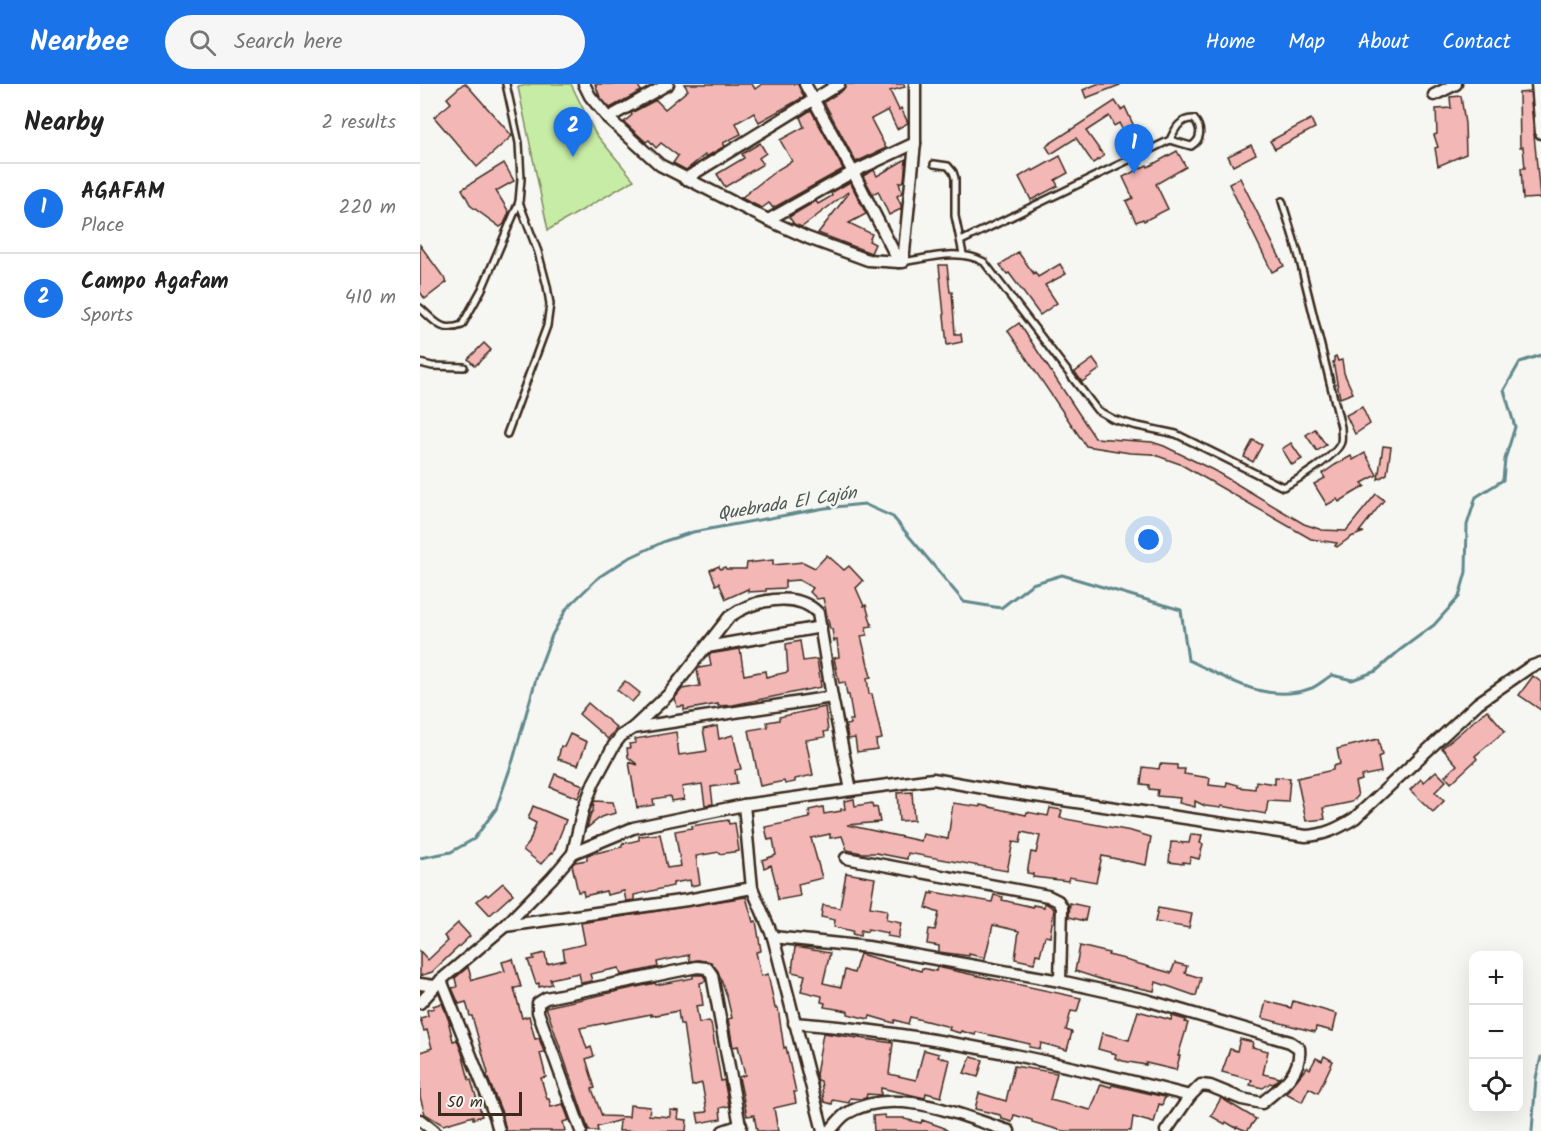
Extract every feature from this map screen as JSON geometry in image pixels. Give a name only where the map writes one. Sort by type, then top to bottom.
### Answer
[{"type":"street","points":[[584,84],[590,96],[608,118],[660,165],[808,238],[868,260],[901,262]]},
{"type":"street","points":[[608,118],[668,84]]},
{"type":"street","points":[[805,84],[901,262]]},
{"type":"street","points":[[685,178],[839,84]]},
{"type":"street","points":[[901,262],[915,143],[915,84]]},
{"type":"street","points":[[1434,95],[1456,84]]},
{"type":"street","points":[[1537,84],[1541,133]]},
{"type":"street","points":[[768,220],[853,172],[915,143]]},
{"type":"street","points":[[420,1003],[437,983],[505,927],[573,853],[583,810],[594,782],[614,745],[621,736],[633,728],[668,695],[729,617],[739,609],[762,602],[787,600],[810,604],[818,613],[851,790]]},
{"type":"street","points":[[707,647],[821,627]]},
{"type":"street","points":[[573,853],[633,828],[744,805],[933,779],[1294,834],[1322,835],[1355,818],[1478,703],[1536,665],[1541,673]]},
{"type":"street","points":[[633,728],[832,697]]},
{"type":"street","points":[[744,805],[752,888],[773,937],[823,1131]]},
{"type":"street","points":[[846,858],[1048,896],[1058,901],[1062,907],[1060,981]]},
{"type":"street","points":[[505,927],[752,888]]},
{"type":"street","points":[[773,937],[868,946],[1060,981],[1146,1000],[1290,1042],[1299,1048],[1297,1065],[1289,1081],[1262,1103],[1242,1099],[1210,1086],[1201,1085],[1190,1096],[1166,1131]]},
{"type":"street","points":[[581,1131],[538,1012],[538,1003],[546,998],[697,967],[707,968],[712,975],[741,1128],[723,1131]]},
{"type":"street","points":[[420,984],[437,983]]},
{"type":"street","points":[[437,983],[496,1130]]},
{"type":"street","points":[[794,1023],[839,1027],[966,1046],[1070,1066],[1190,1096]]},
{"type":"street","points":[[830,1131],[844,1115],[864,1105],[909,1101],[1009,1131]]},
{"type":"street","points":[[420,1120],[434,1131]]},
{"type":"lane","points":[[420,308],[443,328],[452,329],[462,325],[482,289],[519,202],[521,179],[519,143],[506,84]]},
{"type":"lane","points":[[961,241],[1170,140],[1180,123],[1186,118],[1194,119],[1198,123],[1200,130],[1196,143],[1191,146],[1170,140]]},
{"type":"lane","points":[[934,164],[948,166],[955,178],[955,216],[963,254]]},
{"type":"lane","points":[[901,262],[963,254],[984,262],[1097,410],[1113,419],[1176,434],[1283,487],[1311,471],[1337,448],[1341,441],[1341,427],[1304,275],[1282,201]]},
{"type":"lane","points":[[507,434],[547,326],[550,304],[538,252],[519,202]]},
{"type":"lane","points":[[420,363],[432,366],[464,367]]},
{"type":"green space","points":[[532,84],[571,84],[595,133],[634,180],[548,230],[518,87]]},
{"type":"building","points":[[466,84],[512,136],[477,167],[434,117],[451,103],[447,98]]},
{"type":"building","points":[[595,84],[637,84],[641,91],[610,108],[600,97]]},
{"type":"building","points":[[684,84],[752,84],[755,89],[762,84],[798,84],[804,97],[759,122],[754,113],[736,123],[741,134],[723,143],[725,146],[706,157],[705,155],[686,170],[673,163],[678,156],[661,143],[656,148],[649,140],[646,142],[624,122],[632,115],[631,113],[656,100],[665,109],[688,90]]},
{"type":"building","points":[[846,84],[904,84],[905,87],[890,91],[908,123],[897,129],[888,110],[871,119],[886,148],[856,162],[824,102],[843,90]]},
{"type":"building","points":[[1097,84],[1120,85],[1086,98],[1083,90]]},
{"type":"building","points":[[1530,92],[1540,198],[1523,199],[1521,168],[1525,168],[1523,147],[1520,147],[1519,93]]},
{"type":"building","points":[[1461,96],[1466,154],[1438,166],[1435,148],[1438,147],[1434,135],[1437,134],[1436,109],[1451,108],[1450,97]]},
{"type":"building","points":[[1115,101],[1121,110],[1125,107],[1137,133],[1127,138],[1119,123],[1114,126],[1109,116],[1086,131],[1104,156],[1093,163],[1076,138],[1051,154],[1046,146]]},
{"type":"building","points":[[811,110],[843,169],[773,208],[769,203],[762,208],[741,198],[792,161],[780,140],[804,127],[800,117]]},
{"type":"building","points":[[1311,119],[1315,128],[1275,149],[1270,141]]},
{"type":"building","points":[[760,143],[766,153],[759,158],[763,164],[725,187],[717,174],[744,158],[742,154]]},
{"type":"building","points":[[1251,145],[1256,154],[1233,166],[1228,156]]},
{"type":"building","points":[[1177,151],[1186,167],[1156,184],[1168,209],[1144,221],[1143,219],[1136,222],[1126,201],[1133,198],[1123,177],[1147,165],[1148,167]]},
{"type":"building","points":[[1060,156],[1068,173],[1055,180],[1058,186],[1031,200],[1019,177]]},
{"type":"building","points":[[906,159],[904,181],[899,183],[902,193],[897,196],[901,209],[889,215],[878,191],[873,194],[863,176],[874,170],[877,176]]},
{"type":"building","points":[[504,163],[514,181],[496,191],[509,212],[504,224],[500,227],[471,206],[462,189]]},
{"type":"building","points":[[1240,178],[1284,266],[1272,272],[1229,184]]},
{"type":"building","points":[[850,182],[866,214],[849,223],[872,234],[869,241],[875,244],[871,253],[818,233],[848,192],[802,227],[794,224],[789,217],[816,201],[818,204],[832,196],[831,193]]},
{"type":"building","points":[[420,245],[447,282],[425,299],[420,292]]},
{"type":"building","points":[[1018,252],[1038,277],[1060,264],[1066,274],[1045,285],[1057,303],[1040,315],[1009,273],[1007,274],[1000,265]]},
{"type":"building","points":[[939,265],[947,265],[950,292],[952,292],[955,334],[961,334],[962,342],[947,345]]},
{"type":"building","points":[[1019,323],[1095,438],[1152,442],[1164,446],[1215,471],[1304,524],[1322,530],[1346,531],[1376,494],[1384,500],[1359,532],[1364,532],[1351,537],[1337,547],[1335,546],[1337,543],[1311,539],[1180,464],[1152,454],[1086,446],[1008,331]]},
{"type":"building","points":[[484,343],[491,350],[475,366],[468,359]]},
{"type":"building","points":[[1336,356],[1338,361],[1342,360],[1344,373],[1353,393],[1340,398],[1333,362]]},
{"type":"building","points":[[1093,359],[1100,369],[1082,382],[1075,372]]},
{"type":"building","points":[[1362,407],[1370,424],[1355,434],[1346,415]]},
{"type":"building","points":[[1315,429],[1326,445],[1317,451],[1306,435]]},
{"type":"building","points":[[1253,440],[1262,445],[1253,462],[1244,457]]},
{"type":"building","points":[[1291,443],[1302,459],[1292,465],[1282,449]]},
{"type":"building","points":[[1383,446],[1391,447],[1387,474],[1378,479]]},
{"type":"building","points":[[1365,453],[1377,475],[1362,483],[1365,486],[1339,502],[1337,499],[1327,505],[1314,484],[1325,478],[1322,474],[1335,465],[1351,456],[1353,460]]},
{"type":"building","points":[[827,555],[844,570],[849,566],[863,581],[856,588],[864,606],[866,605],[872,626],[866,627],[867,635],[861,636],[871,677],[867,678],[869,694],[872,694],[882,739],[876,740],[877,749],[857,752],[855,738],[848,739],[846,725],[851,724],[850,720],[853,720],[849,695],[847,695],[845,682],[839,683],[834,658],[839,657],[837,640],[834,641],[823,598],[817,599],[810,592],[813,588],[799,580],[785,581],[785,588],[748,592],[748,589],[726,599],[719,583],[716,585],[710,570],[719,566],[720,569],[725,567],[726,569],[746,569],[747,563],[773,560],[773,565],[803,562],[815,568]]},
{"type":"building","points":[[800,641],[803,661],[817,659],[821,687],[733,705],[718,706],[718,704],[684,710],[684,706],[677,707],[675,698],[682,689],[700,686],[697,670],[711,666],[709,654],[740,649],[744,675],[765,671],[766,677],[788,672],[786,644]]},
{"type":"building","points":[[1533,676],[1541,682],[1541,710],[1519,695]]},
{"type":"building","points":[[625,681],[640,693],[632,702],[617,690]]},
{"type":"building","points":[[588,703],[617,728],[608,739],[579,714]]},
{"type":"building","points":[[825,707],[828,731],[824,732],[825,737],[806,740],[813,775],[795,779],[795,782],[785,784],[784,781],[760,786],[749,730],[768,727],[767,722],[779,720],[779,717]]},
{"type":"building","points":[[1487,710],[1505,731],[1475,756],[1477,759],[1451,783],[1445,776],[1457,765],[1442,748]]},
{"type":"building","points":[[717,726],[719,739],[733,735],[741,769],[735,770],[737,783],[711,787],[713,804],[705,805],[702,784],[682,787],[684,799],[671,801],[670,796],[653,799],[654,805],[637,808],[629,762],[638,765],[628,757],[629,744],[636,743],[635,739],[676,732],[679,755],[707,751],[703,729]]},
{"type":"building","points":[[570,734],[587,742],[578,765],[558,759],[561,746],[564,747]]},
{"type":"building","points":[[1378,739],[1382,755],[1378,757],[1381,772],[1361,776],[1362,780],[1355,782],[1358,796],[1352,802],[1323,808],[1325,819],[1306,821],[1297,778],[1333,770],[1333,766],[1340,764],[1337,749]]},
{"type":"building","points":[[1160,764],[1177,765],[1177,769],[1185,769],[1184,774],[1210,778],[1209,785],[1226,787],[1227,782],[1238,785],[1238,787],[1255,789],[1256,781],[1275,784],[1275,777],[1290,778],[1288,802],[1268,801],[1266,814],[1221,806],[1221,808],[1205,806],[1195,801],[1195,807],[1179,803],[1180,798],[1157,796],[1158,790],[1149,789],[1149,785],[1141,784],[1143,767],[1159,769]]},
{"type":"building","points":[[1436,771],[1446,781],[1435,792],[1444,801],[1433,812],[1410,790],[1421,779],[1424,782]]},
{"type":"building","points":[[555,774],[583,785],[578,798],[550,787]]},
{"type":"building","points":[[912,792],[914,820],[899,821],[897,793]]},
{"type":"building","points":[[854,799],[855,806],[872,803],[873,808],[877,807],[880,822],[847,825],[921,841],[923,834],[948,839],[953,803],[980,807],[980,805],[1026,815],[1027,812],[1048,816],[1050,808],[1062,810],[1060,818],[1151,837],[1146,865],[1102,856],[1096,882],[1069,877],[1068,881],[1033,877],[1033,874],[1027,873],[1031,852],[1036,853],[1040,836],[1022,832],[1020,843],[1013,842],[1007,871],[908,853],[907,859],[847,850],[842,836],[830,838],[830,834],[811,838],[822,878],[798,884],[800,896],[778,900],[771,865],[764,868],[762,860],[776,855],[773,839],[768,840],[765,827],[810,818],[809,810],[823,807],[824,814],[841,811],[845,809],[844,801]]},
{"type":"building","points":[[594,801],[613,802],[616,813],[601,817],[587,828],[593,811]]},
{"type":"building","points":[[533,806],[566,820],[553,853],[541,864],[523,850],[529,843],[536,823],[528,819]]},
{"type":"building","points":[[728,820],[729,824],[735,823],[739,851],[696,856],[700,884],[691,886],[690,880],[673,883],[673,886],[634,895],[634,900],[626,901],[624,891],[607,895],[606,891],[584,896],[583,891],[578,892],[572,865],[575,862],[587,860],[587,855],[622,847],[622,844],[639,840],[639,836],[660,834],[667,868],[681,866],[675,831]]},
{"type":"building","points":[[1191,834],[1202,835],[1200,843],[1203,844],[1199,859],[1191,857],[1189,863],[1183,862],[1183,864],[1169,862],[1171,842],[1189,843]]},
{"type":"building","points":[[846,873],[875,878],[870,907],[887,910],[886,920],[901,923],[898,938],[887,936],[888,933],[868,929],[867,932],[861,930],[860,936],[852,934],[853,931],[834,927],[835,920],[821,917],[823,905],[840,908]]},
{"type":"building","points":[[503,883],[513,894],[490,915],[477,901],[486,894],[488,896]]},
{"type":"building","points":[[933,892],[992,902],[994,895],[1003,897],[1002,900],[1033,907],[1033,905],[1044,907],[1044,903],[1047,904],[1054,909],[1050,937],[1045,936],[1040,955],[1036,954],[1034,963],[1015,959],[1019,931],[993,925],[985,958],[969,954],[969,956],[939,952],[939,946],[927,944],[929,929],[935,930],[939,913],[926,908],[930,893],[933,894]]},
{"type":"building","points":[[746,897],[753,922],[756,921],[761,951],[756,952],[761,976],[768,974],[775,1008],[778,1008],[784,1048],[786,1047],[796,1092],[794,1092],[796,1103],[774,1108],[778,1131],[757,1131],[754,1115],[747,1116],[739,1077],[745,1075],[738,1046],[733,1047],[728,1019],[732,1018],[718,971],[711,962],[690,961],[689,955],[657,962],[658,967],[621,975],[619,968],[590,974],[592,981],[581,983],[579,973],[568,975],[550,979],[552,984],[539,987],[528,960],[545,953],[547,964],[565,960],[563,949],[585,944],[581,923]]},
{"type":"building","points":[[1070,903],[1088,907],[1085,921],[1069,917]]},
{"type":"building","points":[[1158,908],[1192,914],[1189,928],[1155,922]]},
{"type":"building","points":[[458,923],[470,936],[432,972],[420,976],[420,951],[428,960],[448,941],[444,936]]},
{"type":"building","points":[[1080,946],[1171,973],[1175,963],[1187,966],[1185,973],[1201,978],[1196,996],[1156,982],[1154,991],[1103,980],[1075,971]]},
{"type":"building","points":[[795,947],[830,953],[823,983],[841,987],[845,970],[854,973],[860,954],[921,971],[922,968],[936,971],[937,967],[1081,998],[1077,1012],[1071,1011],[1066,1030],[1072,1032],[1067,1050],[1041,1043],[1040,1049],[1029,1047],[1030,1044],[976,1032],[975,1035],[961,1031],[960,1033],[949,1030],[950,1027],[910,1017],[908,1024],[895,1020],[894,1023],[824,1007],[825,1003],[821,1002],[822,996],[801,991],[805,975],[792,972]]},
{"type":"building","points":[[513,959],[521,987],[514,988],[522,1018],[529,1016],[535,1039],[539,1038],[544,1052],[540,1053],[546,1077],[541,1078],[551,1107],[563,1104],[569,1120],[563,1122],[565,1131],[506,1131],[502,1113],[487,1076],[472,1016],[470,1016],[466,1002],[459,1004],[452,988],[457,987],[455,978],[468,967],[472,980],[505,971],[502,962]]},
{"type":"building","points":[[693,975],[703,975],[706,981],[700,983],[703,1005],[696,1006],[699,1023],[709,1021],[711,1023],[721,1081],[724,1080],[729,1106],[720,1108],[721,1119],[699,1123],[697,1113],[707,1112],[702,1083],[692,1086],[683,1024],[680,1024],[678,1011],[580,1028],[587,1049],[591,1047],[594,1056],[586,1059],[595,1088],[592,1089],[602,1116],[629,1117],[630,1105],[650,1107],[649,1115],[670,1117],[670,1110],[679,1111],[678,1119],[687,1120],[686,1131],[619,1131],[620,1120],[597,1127],[598,1131],[589,1131],[546,1007],[655,983],[656,985],[693,978]]},
{"type":"building","points":[[1266,1001],[1291,1008],[1293,1001],[1337,1014],[1333,1031],[1316,1027],[1315,1032],[1262,1018]]},
{"type":"building","points":[[442,1003],[450,1024],[453,1041],[457,1040],[482,1116],[473,1119],[473,1116],[443,1125],[425,1114],[420,1097],[420,1052],[432,1048],[427,1030],[424,1031],[420,1018],[428,1016],[427,1010]]},
{"type":"building","points":[[1138,1011],[1171,1020],[1172,1016],[1186,1020],[1185,1022],[1188,1023],[1176,1070],[1146,1063],[1146,1065],[1123,1061],[1115,1058],[1116,1054],[1098,1049],[1102,1033],[1129,1040]]},
{"type":"building","points":[[823,1033],[893,1043],[889,1074],[916,1080],[924,1050],[939,1054],[938,1057],[950,1060],[941,1097],[926,1093],[925,1098],[881,1088],[881,1095],[867,1094],[866,1098],[850,1098],[849,1103],[833,1100],[832,1104],[824,1102],[821,1081],[816,1075]]},
{"type":"building","points":[[1240,1039],[1253,1042],[1252,1047],[1268,1051],[1263,1074],[1280,1078],[1263,1088],[1250,1085],[1252,1080],[1222,1072],[1230,1049],[1237,1051]]},
{"type":"building","points":[[1324,1056],[1333,1061],[1318,1093],[1309,1088],[1302,1102],[1286,1093],[1307,1067],[1310,1069],[1316,1058],[1322,1061]]},
{"type":"building","points":[[971,1057],[983,1060],[978,1077],[964,1073]]},
{"type":"building","points":[[1014,1066],[1057,1073],[1050,1100],[1091,1110],[1101,1084],[1165,1097],[1162,1105],[1159,1104],[1154,1123],[1133,1117],[1131,1131],[1063,1131],[1014,1115],[1012,1122],[1002,1119],[1000,1115],[975,1109],[979,1093],[1006,1101]]},
{"type":"building","points":[[1221,1098],[1256,1119],[1247,1131],[1226,1122],[1225,1124],[1211,1116]]},
{"type":"building","points":[[885,1115],[885,1118],[904,1118],[921,1123],[922,1120],[948,1131],[874,1131],[873,1116]]},
{"type":"waterway","name":"Quebrada El Cajón","points":[[420,858],[451,852],[474,839],[496,809],[513,760],[538,672],[552,635],[567,608],[599,577],[627,559],[665,541],[693,532],[825,508],[864,504],[893,517],[964,602],[1001,608],[1032,584],[1062,575],[1181,610],[1188,660],[1248,687],[1279,693],[1295,692],[1312,688],[1332,675],[1352,680],[1376,671],[1434,625],[1459,597],[1466,572],[1467,525],[1476,497],[1503,480],[1505,459],[1515,427],[1504,390],[1520,362],[1541,355]]},
{"type":"waterway","points":[[1532,1131],[1536,1078],[1541,1057]]},
{"type":"place","name":"Campo Agafam","points":[[573,157]]},
{"type":"place","name":"AGAFAM","points":[[1134,174]]}]
